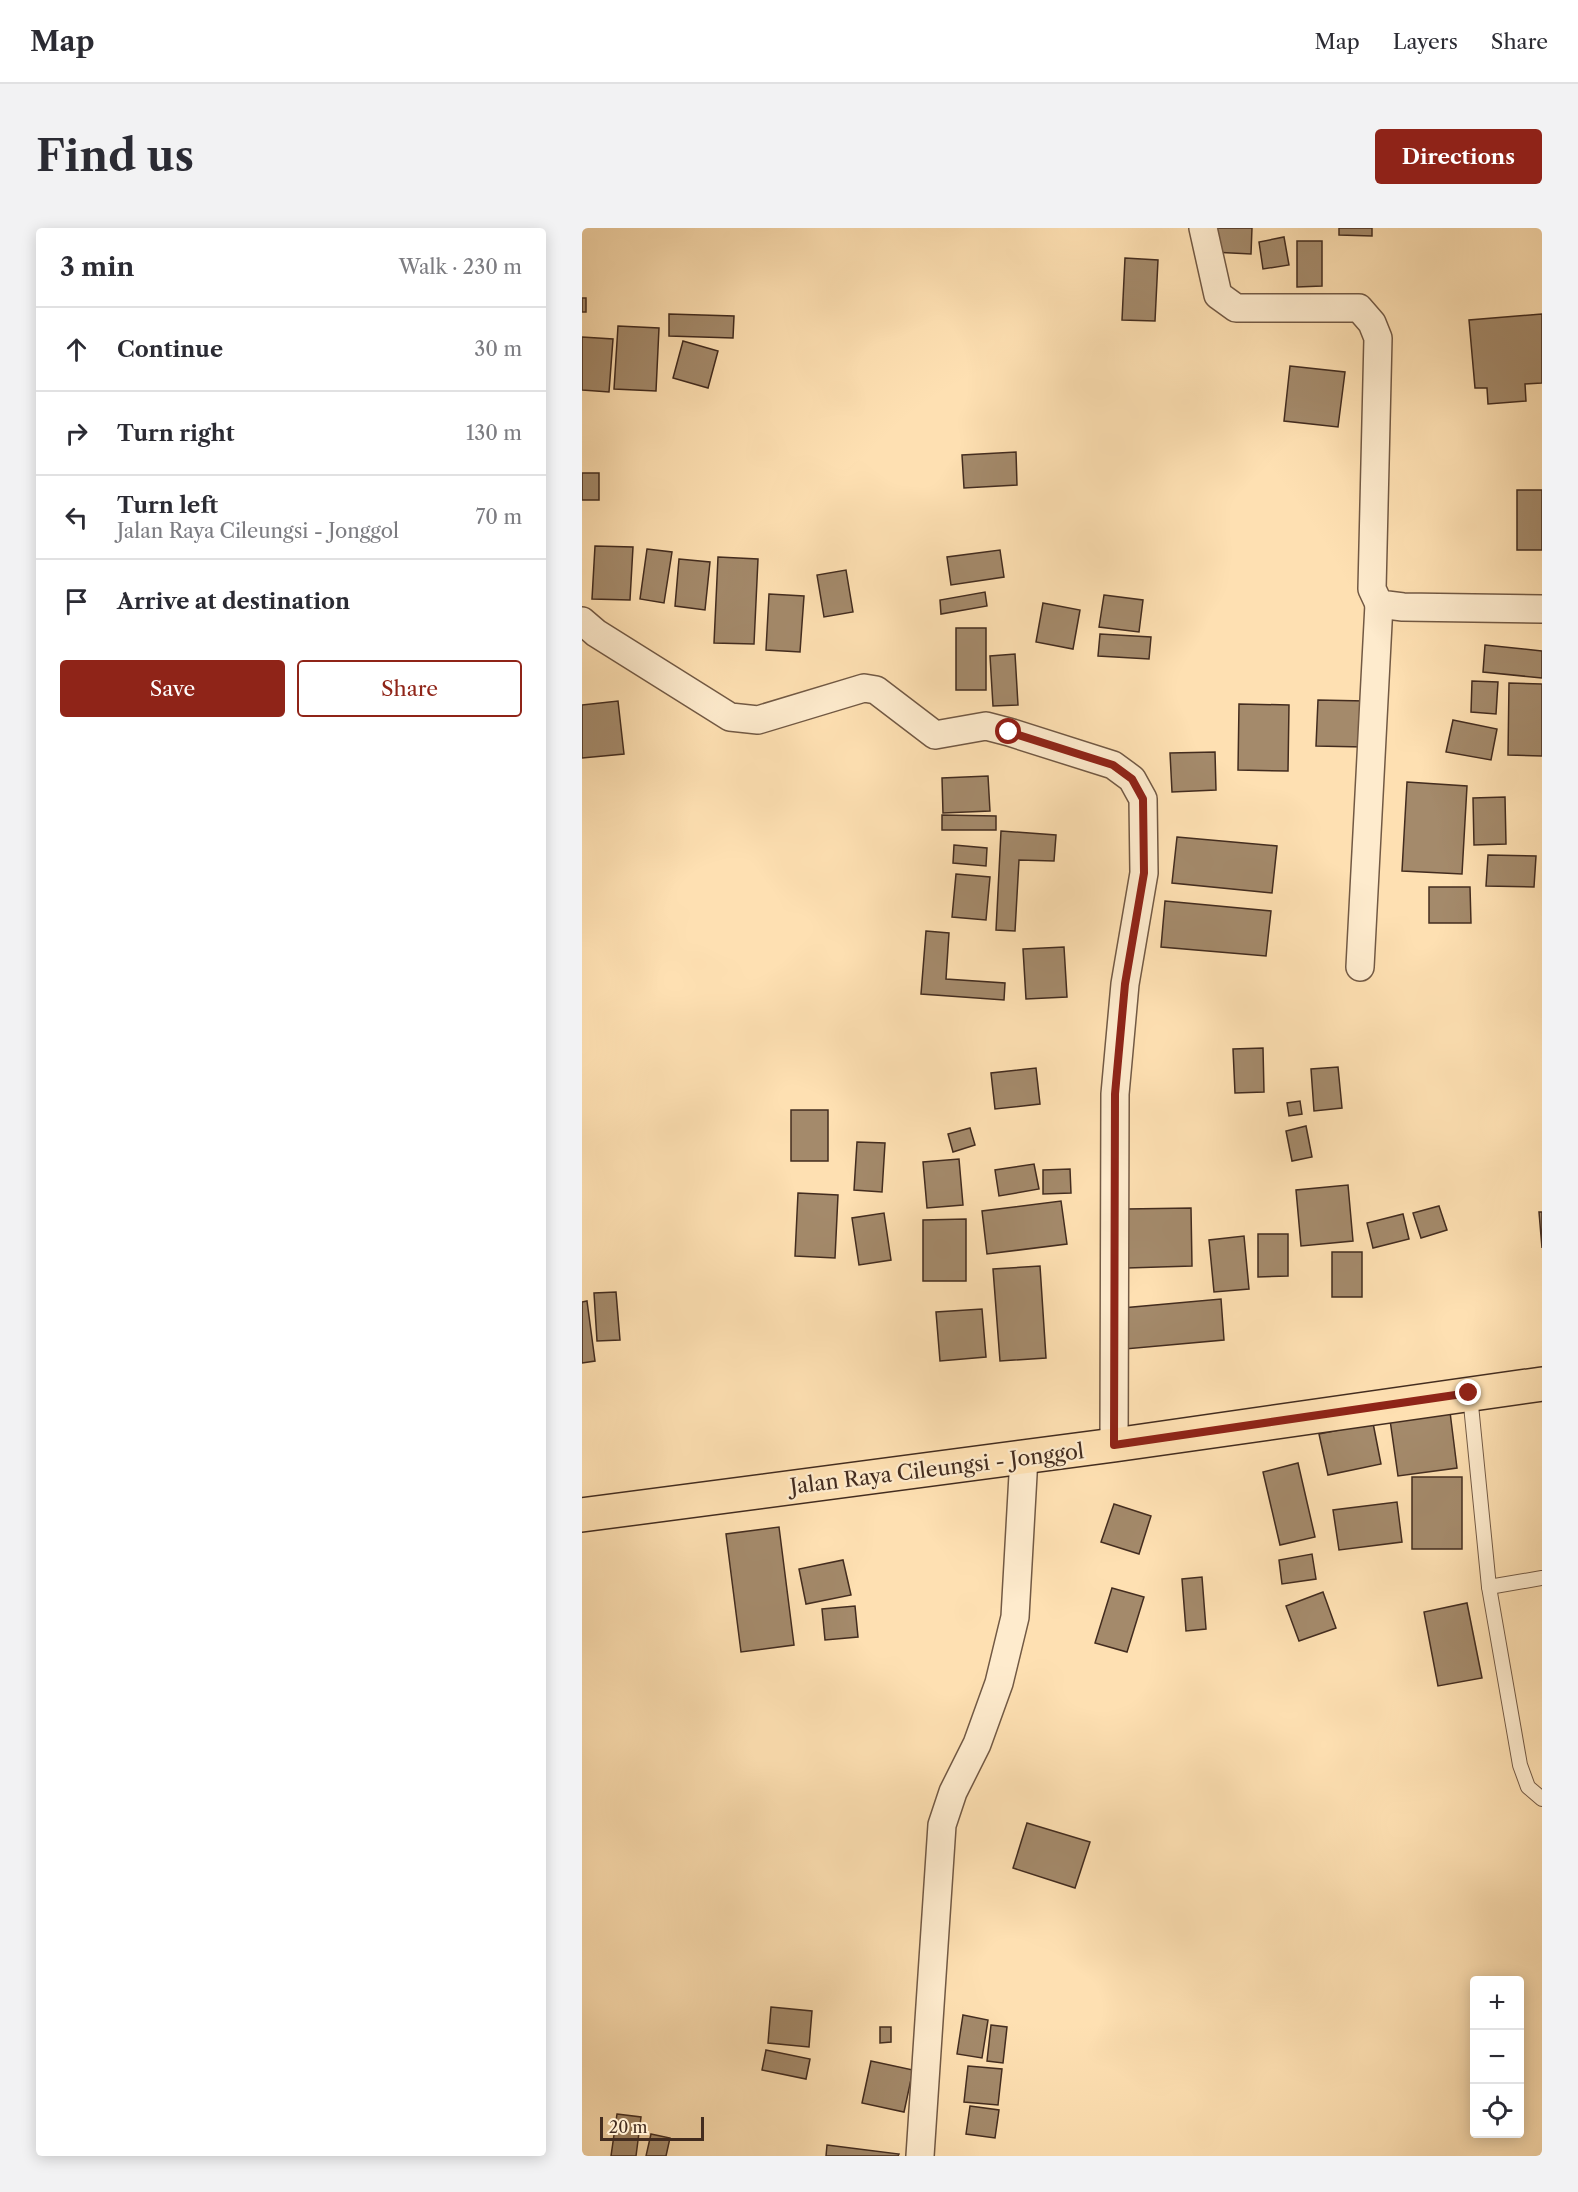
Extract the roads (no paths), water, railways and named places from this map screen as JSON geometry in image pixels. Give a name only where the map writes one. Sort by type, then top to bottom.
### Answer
[{"type":"main road","name":"Jalan Raya Cileungsi - Jonggol","points":[[582,1515],[1114,1445],[1542,1384]]},
{"type":"street","points":[[1203,228],[1218,295],[1236,308],[1359,308],[1372,323],[1378,338],[1372,589],[1379,604],[1360,968]]},
{"type":"street","points":[[1379,604],[1403,607],[1542,609]]},
{"type":"street","points":[[582,621],[596,633],[730,717],[758,720],[849,691],[876,690],[935,735],[986,726],[1113,765],[1132,779],[1143,799],[1144,873],[1125,984],[1115,1094],[1114,1445]]},
{"type":"street","points":[[920,2156],[942,1825],[953,1792],[977,1744],[999,1683],[1015,1617],[1024,1457]]},
{"type":"lane","points":[[1469,1393],[1489,1587],[1520,1765],[1528,1787],[1542,1799]]},
{"type":"lane","points":[[1489,1587],[1542,1578]]}]
